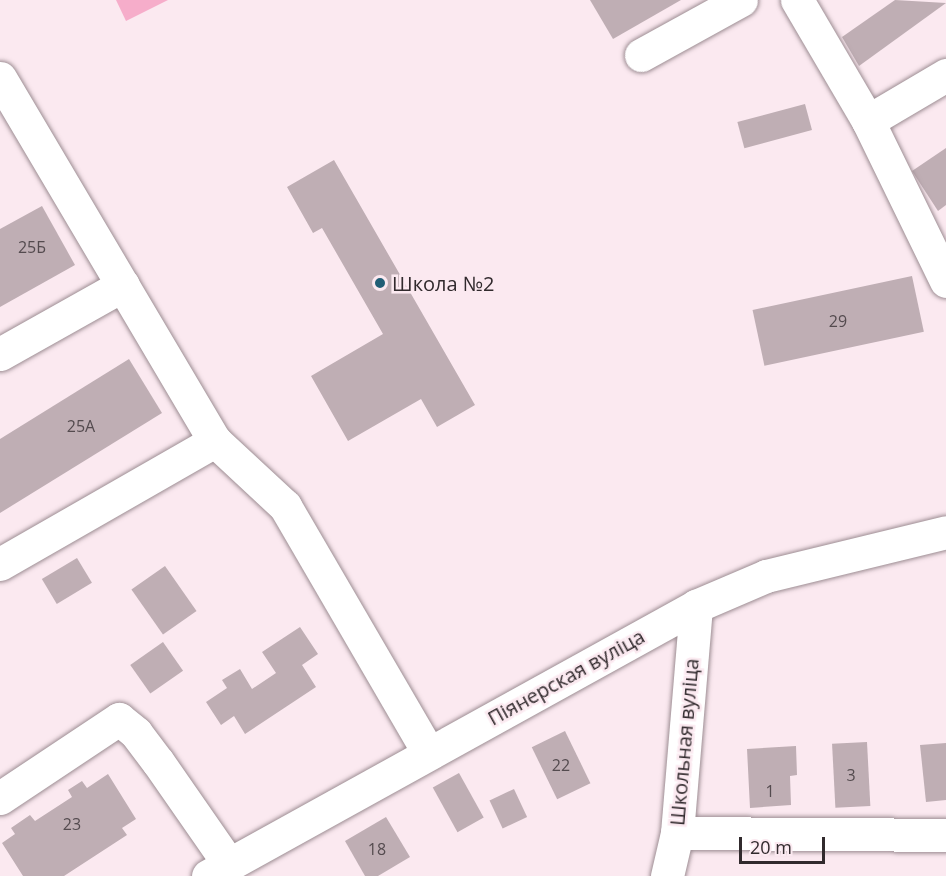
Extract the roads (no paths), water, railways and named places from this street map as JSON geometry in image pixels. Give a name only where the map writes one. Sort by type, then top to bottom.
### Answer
[{"type":"street","points":[[641,55],[741,0]]},
{"type":"street","points":[[797,0],[868,122],[946,281]]},
{"type":"street","points":[[868,122],[946,75]]},
{"type":"street","points":[[0,78],[10,118],[123,285],[215,441],[285,506],[428,752]]},
{"type":"street","points":[[0,354],[123,285]]},
{"type":"street","points":[[0,564],[215,441]]},
{"type":"street","name":"Піянерская вуліца","points":[[218,870],[696,606],[766,576],[946,532]]},
{"type":"street","name":"Школьная вуліца","points":[[667,876],[677,833],[696,606]]},
{"type":"street","points":[[0,798],[119,719],[136,733],[158,762],[218,870]]},
{"type":"street","points":[[677,833],[946,835]]},
{"type":"place","name":"Школа №2","points":[[380,283]]}]
